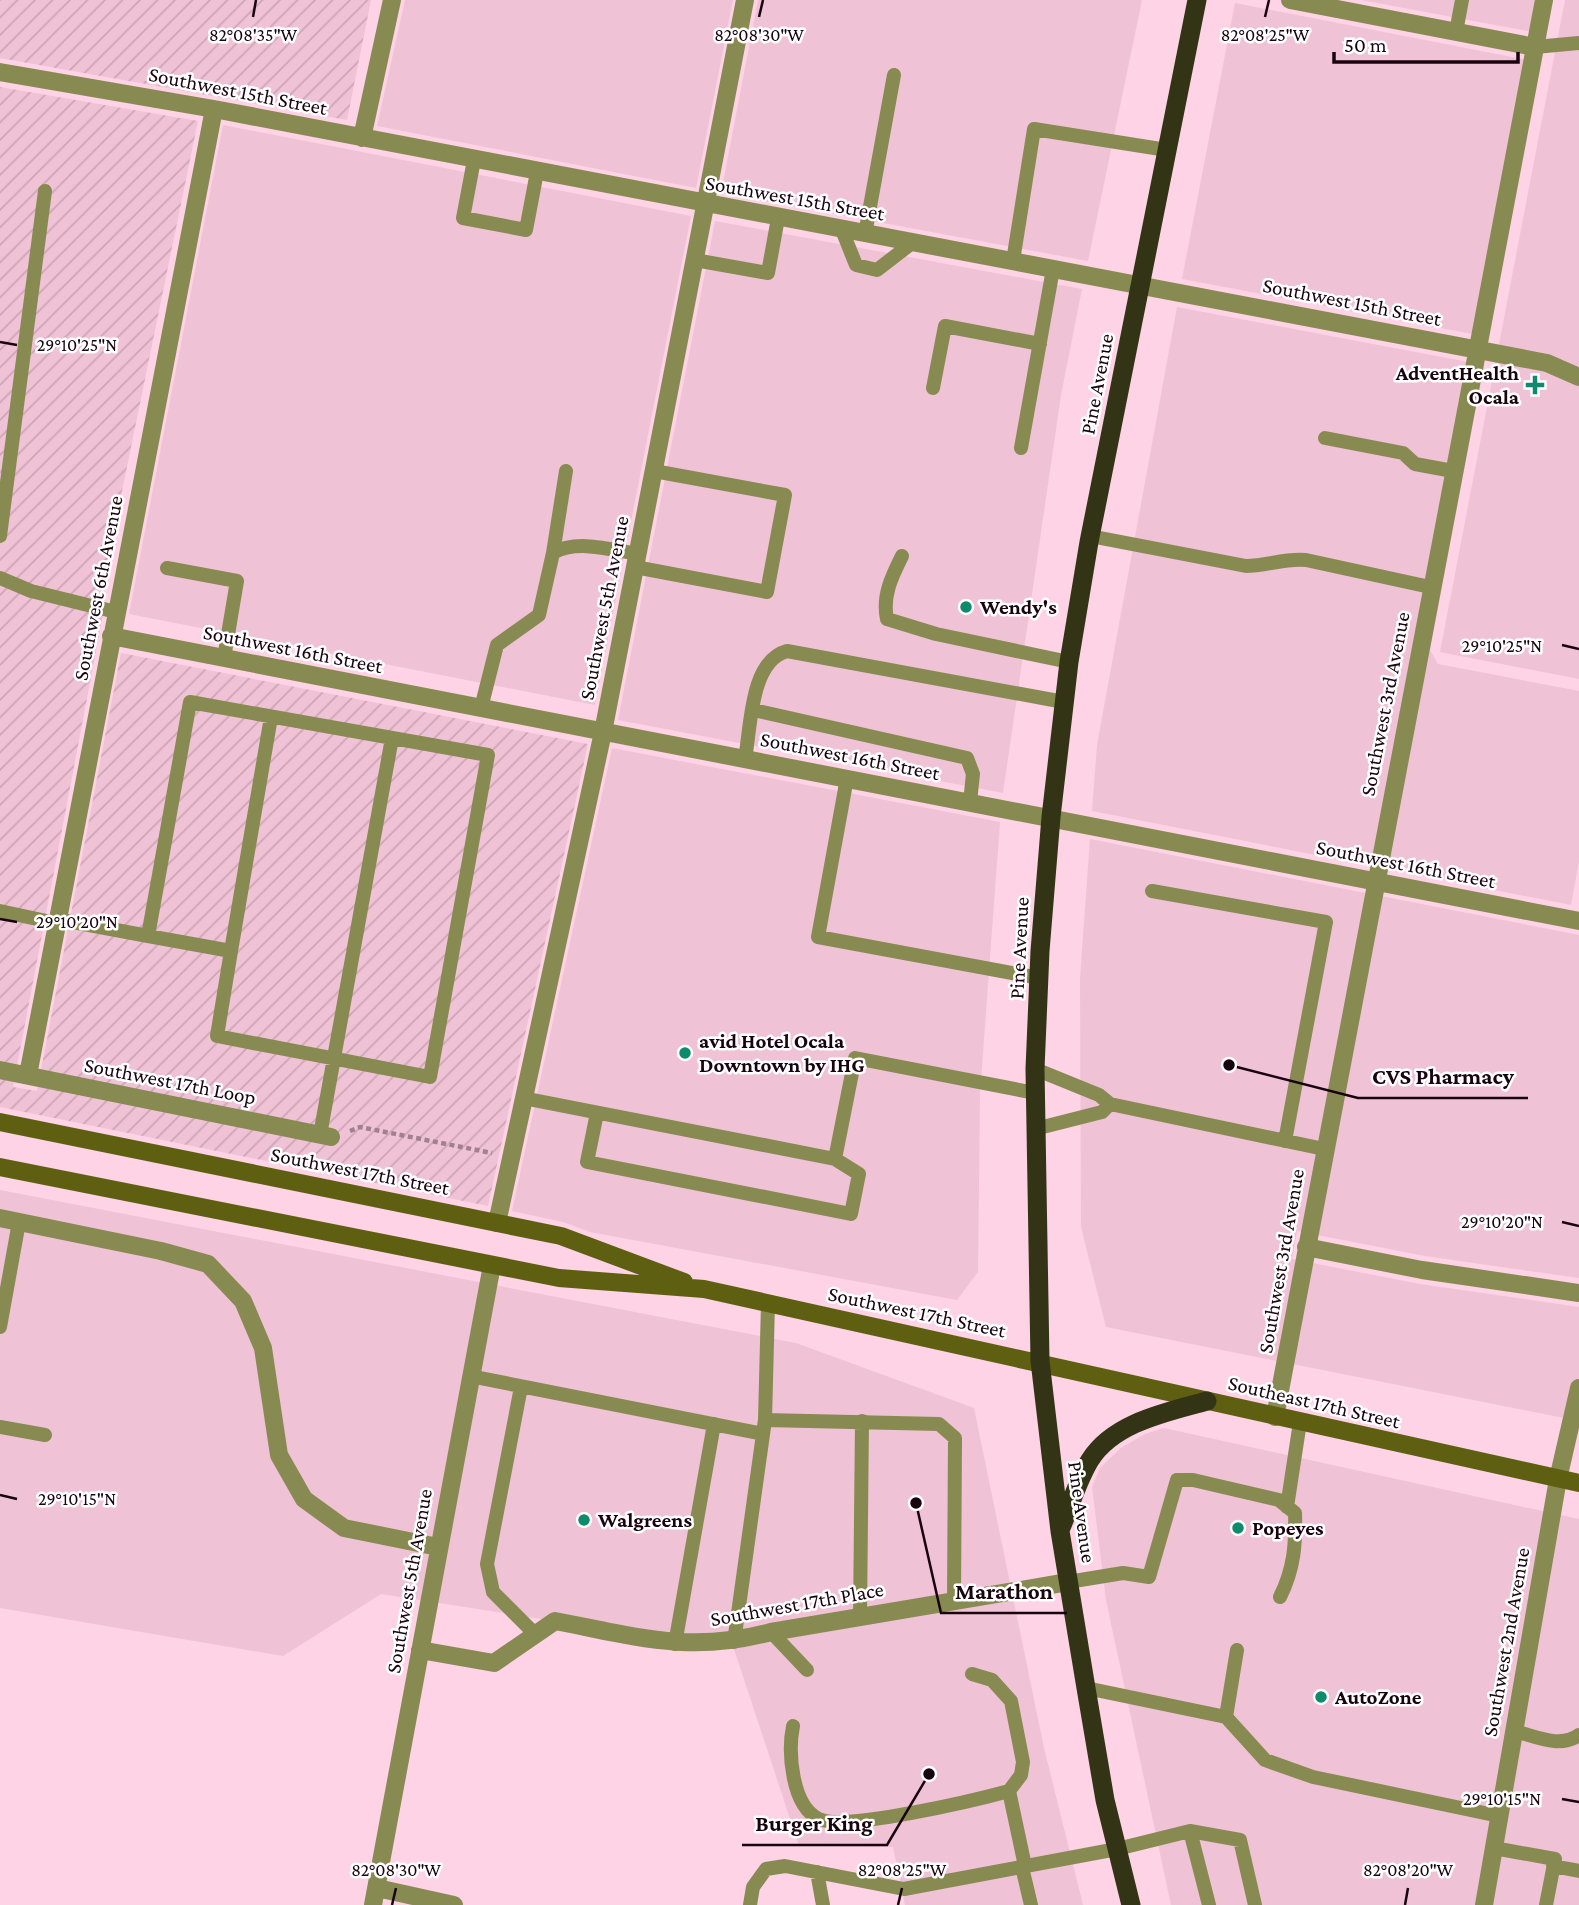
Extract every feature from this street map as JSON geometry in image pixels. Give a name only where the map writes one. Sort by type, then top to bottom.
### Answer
[{"type":"highway","name":"Pine Avenue","points":[[1131,1905],[1105,1800],[1068,1582],[1040,1361],[1035,1069],[1051,817],[1069,662],[1090,536],[1197,0]]},
{"type":"highway","points":[[1060,1531],[1090,1459],[1114,1437],[1141,1420],[1208,1401]]},
{"type":"main road","name":"Southwest 17th Street","points":[[0,1122],[561,1236],[704,1289],[1040,1361]]},
{"type":"main road","name":"Southwest 17th Street","points":[[0,1167],[559,1278],[704,1289]]},
{"type":"main road","name":"Southeast 17th Street","points":[[1040,1361],[1275,1417],[1579,1483]]},
{"type":"street","points":[[362,138],[392,0]]},
{"type":"street","name":"Southwest 5th Avenue","points":[[498,1223],[603,732],[745,0]]},
{"type":"street","points":[[1290,0],[1535,47]]},
{"type":"street","name":"Southwest 3rd Avenue","points":[[1275,1417],[1374,880],[1544,0]]},
{"type":"street","name":"Southwest 15th Street","points":[[0,72],[214,109],[706,205],[1476,349],[1547,363],[1579,377]]},
{"type":"street","name":"Southwest 6th Avenue","points":[[27,1075],[214,109]]},
{"type":"street","name":"Southwest 16th Street","points":[[111,636],[1579,921]]},
{"type":"street","name":"Southwest 17th Loop","points":[[0,1070],[326,1136]]},
{"type":"street","points":[[0,1218],[162,1251],[208,1264],[243,1301],[263,1348],[279,1455],[304,1499],[344,1528],[438,1547]]},
{"type":"street","points":[[1306,1247],[1422,1270],[1579,1293]]},
{"type":"street","name":"Southwest 5th Avenue","points":[[375,1897],[492,1265]]},
{"type":"street","name":"Southwest 2nd Avenue","points":[[1484,1905],[1558,1479],[1579,1388]]},
{"type":"street","name":"Southwest 17th Place","points":[[420,1650],[494,1662],[555,1621],[675,1644],[734,1642],[771,1632],[1068,1582]]},
{"type":"street","points":[[375,1897],[454,1905]]},
{"type":"lane","points":[[1455,32],[1462,0]]},
{"type":"lane","points":[[1535,47],[1579,43]]},
{"type":"lane","points":[[865,234],[894,75]]},
{"type":"lane","points":[[1013,261],[1034,129],[1167,150]]},
{"type":"lane","points":[[474,160],[463,218],[526,230],[537,172]]},
{"type":"lane","points":[[0,536],[45,191]]},
{"type":"lane","points":[[695,260],[768,273],[778,218]]},
{"type":"lane","points":[[842,230],[856,265],[877,270],[912,243]]},
{"type":"lane","points":[[1021,448],[1053,269]]},
{"type":"lane","points":[[933,388],[945,326],[1040,344]]},
{"type":"lane","points":[[1325,438],[1403,453],[1415,464],[1453,471]]},
{"type":"lane","points":[[481,708],[497,645],[539,614],[553,553],[566,471]]},
{"type":"lane","points":[[553,553],[564,546],[577,546],[767,592],[785,495],[654,471]]},
{"type":"lane","points":[[1090,536],[1246,566],[1264,566],[1285,558],[1306,560],[1430,587]]},
{"type":"lane","points":[[902,555],[892,574],[884,605],[887,619],[936,634],[1069,662]]},
{"type":"lane","points":[[167,568],[237,581],[224,658]]},
{"type":"lane","points":[[0,579],[54,598],[116,612]]},
{"type":"lane","points":[[745,759],[758,685],[768,662],[776,654],[787,651],[1065,702]]},
{"type":"lane","points":[[148,936],[190,702],[271,716],[488,755],[430,1077],[217,1036],[271,716]]},
{"type":"lane","points":[[754,710],[967,758],[973,775],[970,802]]},
{"type":"lane","points":[[326,1136],[333,1060],[392,738]]},
{"type":"lane","points":[[847,778],[818,937],[1039,978]]},
{"type":"lane","points":[[1152,891],[1326,922],[1285,1141]]},
{"type":"lane","points":[[0,911],[231,951]]},
{"type":"lane","points":[[835,1160],[855,1058],[1035,1093]]},
{"type":"lane","points":[[1035,1069],[1100,1096],[1110,1104],[1324,1149]]},
{"type":"lane","points":[[523,1098],[835,1160],[859,1174],[851,1214],[587,1162],[597,1113]]},
{"type":"lane","points":[[1035,1129],[1102,1112],[1110,1104]]},
{"type":"lane","points":[[0,1327],[19,1222]]},
{"type":"lane","points":[[734,1642],[764,1427],[768,1303]]},
{"type":"lane","points":[[470,1376],[715,1424],[764,1427],[862,1421],[939,1424],[955,1438],[954,1600]]},
{"type":"lane","points":[[521,1387],[487,1564],[493,1592],[535,1634]]},
{"type":"lane","points":[[860,1617],[862,1421]]},
{"type":"lane","points":[[1287,1507],[1300,1422]]},
{"type":"lane","points":[[675,1644],[715,1424]]},
{"type":"lane","points":[[0,1427],[45,1435]]},
{"type":"lane","points":[[1068,1582],[1123,1573],[1149,1577],[1177,1480],[1193,1480],[1279,1500],[1294,1513],[1296,1539],[1291,1575],[1280,1597]]},
{"type":"lane","points":[[771,1632],[807,1670]]},
{"type":"lane","points":[[1226,1717],[1237,1650]]},
{"type":"lane","points":[[793,1726],[790,1745],[800,1795],[811,1813],[830,1822],[865,1819],[1009,1791],[1021,1775],[1023,1762],[1011,1701],[992,1680],[972,1674]]},
{"type":"lane","points":[[1086,1688],[1226,1717],[1265,1760],[1313,1777],[1499,1816]]},
{"type":"lane","points":[[1514,1731],[1558,1742],[1571,1741],[1579,1735]]},
{"type":"lane","points":[[1009,1791],[1031,1905]]},
{"type":"lane","points":[[1190,1831],[1209,1905]]},
{"type":"lane","points":[[750,1905],[753,1887],[766,1870],[785,1866],[904,1889],[1117,1849],[1190,1831],[1240,1840],[1255,1905]]},
{"type":"lane","points":[[1494,1848],[1555,1859],[1546,1905]]},
{"type":"lane","points":[[1553,1866],[1579,1871]]},
{"type":"lane","points":[[817,1872],[823,1905]]},
{"type":"path","points":[[326,1136],[360,1127],[510,1157]]},
{"type":"shaded area","points":[[0,0],[371,0],[347,120],[0,58]]},
{"type":"shaded area","points":[[405,0],[733,0],[696,188],[377,126]]},
{"type":"shaded area","points":[[758,0],[1142,0],[1088,261],[721,193]]},
{"type":"shaded area","points":[[1361,0],[1551,0],[1544,34]]},
{"type":"shaded area","name":"AdventHealth Ocala","points":[[1565,0],[1579,0],[1579,679],[1440,652]]},
{"type":"shaded area","points":[[1235,3],[1538,62],[1483,336],[1182,279]]},
{"type":"shaded area","points":[[0,87],[198,121],[98,608],[104,609],[13,1087],[37,1091],[121,653],[588,744],[488,1206],[0,1107]]},
{"type":"shaded area","points":[[223,125],[691,216],[595,705],[129,614]]},
{"type":"shaded area","points":[[715,221],[1082,289],[1061,395],[1003,793],[618,720]]},
{"type":"shaded area","points":[[1177,307],[1484,365],[1430,650],[1438,664],[1579,691],[1579,861],[1571,905],[1092,811],[1097,745]]},
{"type":"shaded area","points":[[612,748],[1000,822],[980,1093],[978,1272],[957,1300],[590,1232],[563,1222],[512,1211]]},
{"type":"shaded area","points":[[1090,839],[1579,935],[1579,1278],[1425,1256],[1297,1231],[1292,1259],[1420,1284],[1579,1307],[1579,1421],[1106,1327],[1081,1227],[1080,979]]},
{"type":"shaded area","points":[[0,1190],[796,1343],[974,1408],[1044,1748],[1083,1905],[905,1905],[893,1847],[799,1846],[734,1649],[381,1594],[283,1656],[0,1608]]},
{"type":"shaded area","points":[[1164,1428],[1579,1519],[1579,1905],[1171,1905],[1106,1600],[1092,1487],[1100,1468],[1121,1448],[1145,1434]]},
{"type":"place","name":"AdventHealth Ocala","points":[[1535,385]]},
{"type":"place","name":"Wendy's","points":[[966,607]]},
{"type":"place","name":"avid Hotel Ocala Downtown by IHG","points":[[685,1053]]},
{"type":"place","name":"CVS Pharmacy","points":[[1229,1065]]},
{"type":"place","name":"Marathon","points":[[916,1503]]},
{"type":"place","name":"Walgreens","points":[[584,1520]]},
{"type":"place","name":"Popeyes","points":[[1238,1528]]},
{"type":"place","name":"AutoZone","points":[[1321,1697]]},
{"type":"place","name":"Burger King","points":[[929,1774]]}]
